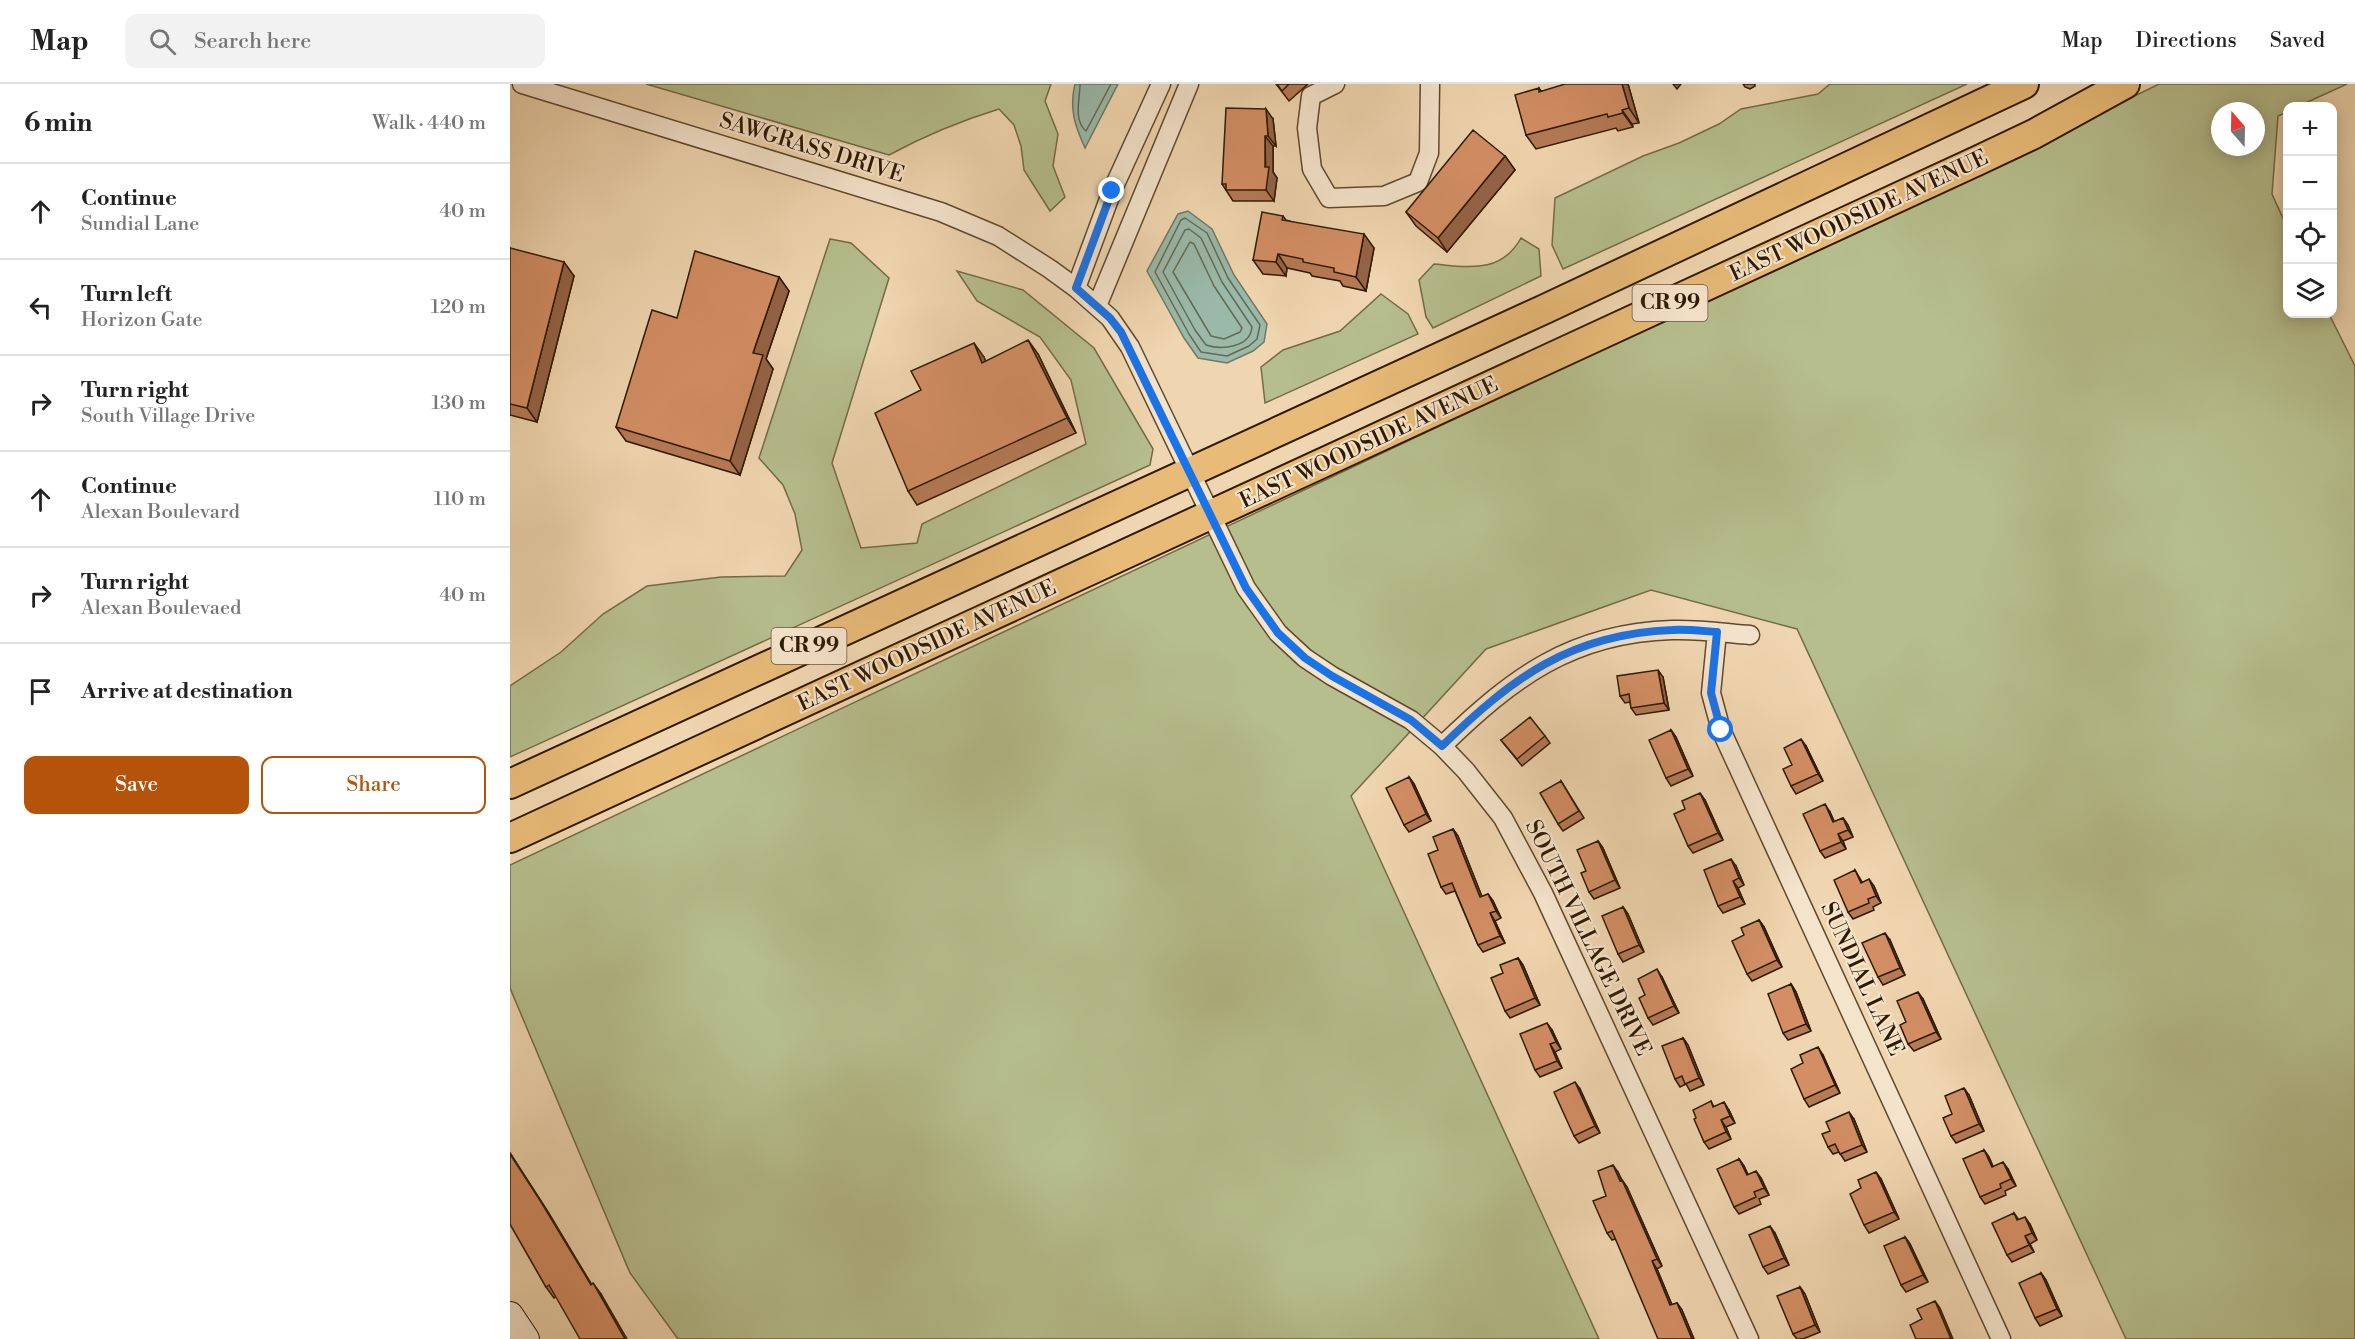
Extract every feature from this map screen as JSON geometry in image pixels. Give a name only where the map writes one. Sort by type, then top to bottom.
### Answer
[{"type":"main road","name":"CR 99","points":[[510,784],[1545,309],[2024,84]]},
{"type":"main road","name":"EAST WOODSIDE AVENUE","points":[[510,838],[1979,160],[2034,134],[2125,84]]},
{"type":"main road","points":[[510,1315],[526,1339]]},
{"type":"street","name":"SAWGRASS DRIVE","points":[[522,84],[941,212],[998,236],[1076,288],[1097,306],[1121,332],[1190,471]]},
{"type":"street","points":[[1076,288],[1112,191],[1161,84]]},
{"type":"street","points":[[1097,306],[1189,84]]},
{"type":"street","points":[[1335,84],[1311,96],[1306,128],[1312,169],[1329,198],[1384,196],[1418,182],[1429,153],[1430,84]]},
{"type":"street","name":"SOUTH VILLAGE DRIVE","points":[[1190,471],[1246,588],[1278,633],[1305,658],[1332,676],[1411,720],[1442,746],[1485,793],[1509,828],[1528,862],[1749,1339]]},
{"type":"street","points":[[1442,746],[1502,690],[1553,658],[1585,645],[1643,632],[1674,629],[1750,635]]},
{"type":"street","name":"SUNDIAL LANE","points":[[1717,632],[1711,693],[1721,730],[2001,1339]]},
{"type":"green space","points":[[646,84],[1051,84],[1045,101],[1058,134],[1053,166],[1065,197],[1050,211],[1024,170],[1021,146],[1014,125],[999,109],[942,129],[889,155]]},
{"type":"green space","points":[[1830,84],[1967,84],[1563,269],[1552,245],[1555,198],[1643,156],[1679,143],[1719,124],[1741,109],[1818,94]]},
{"type":"green space","points":[[2159,84],[2347,84],[2308,102],[2283,102],[2283,114],[2278,116],[2272,194],[2283,218],[2283,318],[2331,318],[2355,366],[2355,1339],[2126,1339],[1797,629],[1651,590],[1486,649],[1351,796],[1599,1339],[678,1339],[630,1273],[510,988],[510,865],[2037,144]]},
{"type":"green space","points":[[1521,238],[1539,249],[1541,276],[1433,328],[1426,317],[1419,280],[1434,264],[1472,267],[1494,263],[1513,250]]},
{"type":"green space","points":[[830,239],[851,243],[889,278],[832,463],[861,548],[917,543],[922,524],[1086,444],[1071,380],[1040,337],[977,301],[957,271],[1023,290],[1094,348],[1153,449],[1150,465],[510,757],[510,686],[561,652],[603,614],[647,586],[721,577],[785,576],[802,550],[795,514],[783,485],[759,458]]},
{"type":"green space","points":[[1381,294],[1408,314],[1418,334],[1265,403],[1261,367],[1283,350],[1340,331]]},
{"type":"water","points":[[1075,84],[1118,84],[1085,148],[1074,117]]},
{"type":"water","points":[[1188,211],[1212,229],[1234,275],[1267,324],[1264,342],[1253,351],[1227,363],[1198,358],[1184,338],[1147,271],[1178,214]]},
{"type":"building","points":[[1277,84],[1289,84],[1282,91]]},
{"type":"building","points":[[1565,84],[1622,84],[1629,108],[1622,110],[1623,113],[1608,117],[1607,114],[1526,135],[1515,95],[1539,88],[1539,92]]},
{"type":"building","points":[[1226,108],[1266,109],[1268,136],[1265,136],[1265,167],[1269,167],[1266,190],[1226,190],[1226,184],[1222,184]]},
{"type":"building","points":[[1473,130],[1505,156],[1438,238],[1406,212]]},
{"type":"building","points":[[1262,212],[1283,216],[1282,220],[1364,234],[1356,277],[1334,272],[1334,268],[1278,254],[1276,262],[1253,260]]},
{"type":"building","points":[[510,248],[564,262],[527,408],[510,404]]},
{"type":"building","points":[[695,251],[779,277],[753,353],[763,355],[730,461],[616,427],[652,310],[677,318]]},
{"type":"building","points":[[1028,340],[1067,418],[908,491],[875,413],[921,390],[911,371],[974,343],[982,363]]},
{"type":"building","points":[[1658,670],[1664,703],[1631,708],[1629,694],[1620,696],[1617,676]]},
{"type":"building","points":[[1530,717],[1545,736],[1517,759],[1501,740]]},
{"type":"building","points":[[1671,730],[1688,769],[1666,778],[1649,740]]},
{"type":"building","points":[[1801,739],[1818,774],[1791,786],[1783,769],[1792,765],[1784,748]]},
{"type":"building","points":[[1409,777],[1426,814],[1404,825],[1386,788]]},
{"type":"building","points":[[1561,781],[1579,811],[1558,824],[1540,793]]},
{"type":"building","points":[[1700,793],[1718,833],[1688,846],[1674,814],[1685,809],[1682,801]]},
{"type":"building","points":[[1825,804],[1833,822],[1843,818],[1848,830],[1838,834],[1841,842],[1820,851],[1803,814]]},
{"type":"building","points":[[1453,829],[1480,897],[1488,894],[1496,911],[1490,913],[1500,936],[1478,945],[1452,883],[1441,887],[1428,854],[1438,850],[1433,837]]},
{"type":"building","points":[[1598,841],[1615,880],[1589,892],[1581,873],[1586,871],[1577,850]]},
{"type":"building","points":[[1731,859],[1739,878],[1733,881],[1740,897],[1718,906],[1704,870]]},
{"type":"building","points":[[1855,870],[1861,883],[1869,879],[1876,896],[1868,899],[1869,903],[1848,912],[1834,880]]},
{"type":"building","points":[[1623,907],[1639,945],[1618,954],[1602,916]]},
{"type":"building","points":[[1759,920],[1777,960],[1747,974],[1732,941],[1744,935],[1741,928]]},
{"type":"building","points":[[1885,933],[1900,968],[1878,977],[1862,943]]},
{"type":"building","points":[[1518,958],[1535,998],[1505,1011],[1491,978],[1503,973],[1500,965]]},
{"type":"building","points":[[1657,969],[1674,1006],[1648,1018],[1639,998],[1645,995],[1638,979]]},
{"type":"building","points":[[1791,984],[1806,1024],[1783,1033],[1768,994]]},
{"type":"building","points":[[1918,992],[1936,1032],[1908,1044],[1900,1025],[1906,1022],[1897,1001]]},
{"type":"building","points":[[1547,1023],[1556,1042],[1550,1044],[1557,1061],[1535,1070],[1520,1034]]},
{"type":"building","points":[[1683,1038],[1699,1078],[1685,1084],[1682,1076],[1675,1079],[1662,1046]]},
{"type":"building","points":[[1818,1047],[1835,1085],[1804,1099],[1791,1069],[1803,1063],[1800,1055]]},
{"type":"building","points":[[1575,1082],[1595,1126],[1574,1136],[1554,1092]]},
{"type":"building","points":[[1964,1088],[1979,1124],[1951,1136],[1943,1118],[1952,1114],[1945,1096]]},
{"type":"building","points":[[1711,1101],[1713,1107],[1724,1102],[1730,1116],[1721,1120],[1726,1132],[1704,1142],[1694,1119],[1696,1118],[1693,1110]]},
{"type":"building","points":[[1849,1112],[1862,1145],[1840,1154],[1835,1144],[1828,1147],[1822,1134],[1830,1131],[1826,1122]]},
{"type":"building","points":[[1984,1150],[1992,1167],[2003,1162],[2011,1179],[2000,1184],[2001,1188],[1980,1197],[1963,1159]]},
{"type":"building","points":[[510,1154],[591,1285],[593,1283],[625,1339],[580,1339],[549,1285],[546,1287],[510,1224]]},
{"type":"building","points":[[1739,1159],[1747,1175],[1756,1171],[1764,1188],[1754,1192],[1756,1197],[1734,1207],[1717,1169]]},
{"type":"building","points":[[1613,1165],[1657,1259],[1652,1261],[1670,1305],[1677,1303],[1692,1339],[1658,1339],[1612,1231],[1607,1233],[1593,1201],[1606,1196],[1598,1171]]},
{"type":"building","points":[[1876,1172],[1894,1212],[1864,1225],[1850,1194],[1861,1188],[1858,1180]]},
{"type":"building","points":[[2014,1213],[2017,1220],[2025,1217],[2032,1233],[2025,1236],[2029,1245],[2007,1255],[1992,1223]]},
{"type":"building","points":[[1770,1226],[1784,1258],[1763,1267],[1749,1235]]},
{"type":"building","points":[[1905,1237],[1923,1275],[1901,1285],[1884,1246]]},
{"type":"building","points":[[2041,1273],[2057,1309],[2035,1318],[2019,1283]]},
{"type":"building","points":[[1800,1287],[1815,1325],[1793,1334],[1777,1296]]},
{"type":"building","points":[[1935,1301],[1951,1339],[1916,1339],[1910,1325],[1922,1319],[1917,1309]]},
{"type":"route","points":[[1112,191],[1076,288],[1110,318],[1121,332],[1246,588],[1278,633],[1305,658],[1332,676],[1411,720],[1442,746],[1502,690],[1553,658],[1585,645],[1643,632],[1674,629],[1717,632],[1711,693],[1721,730]]}]
